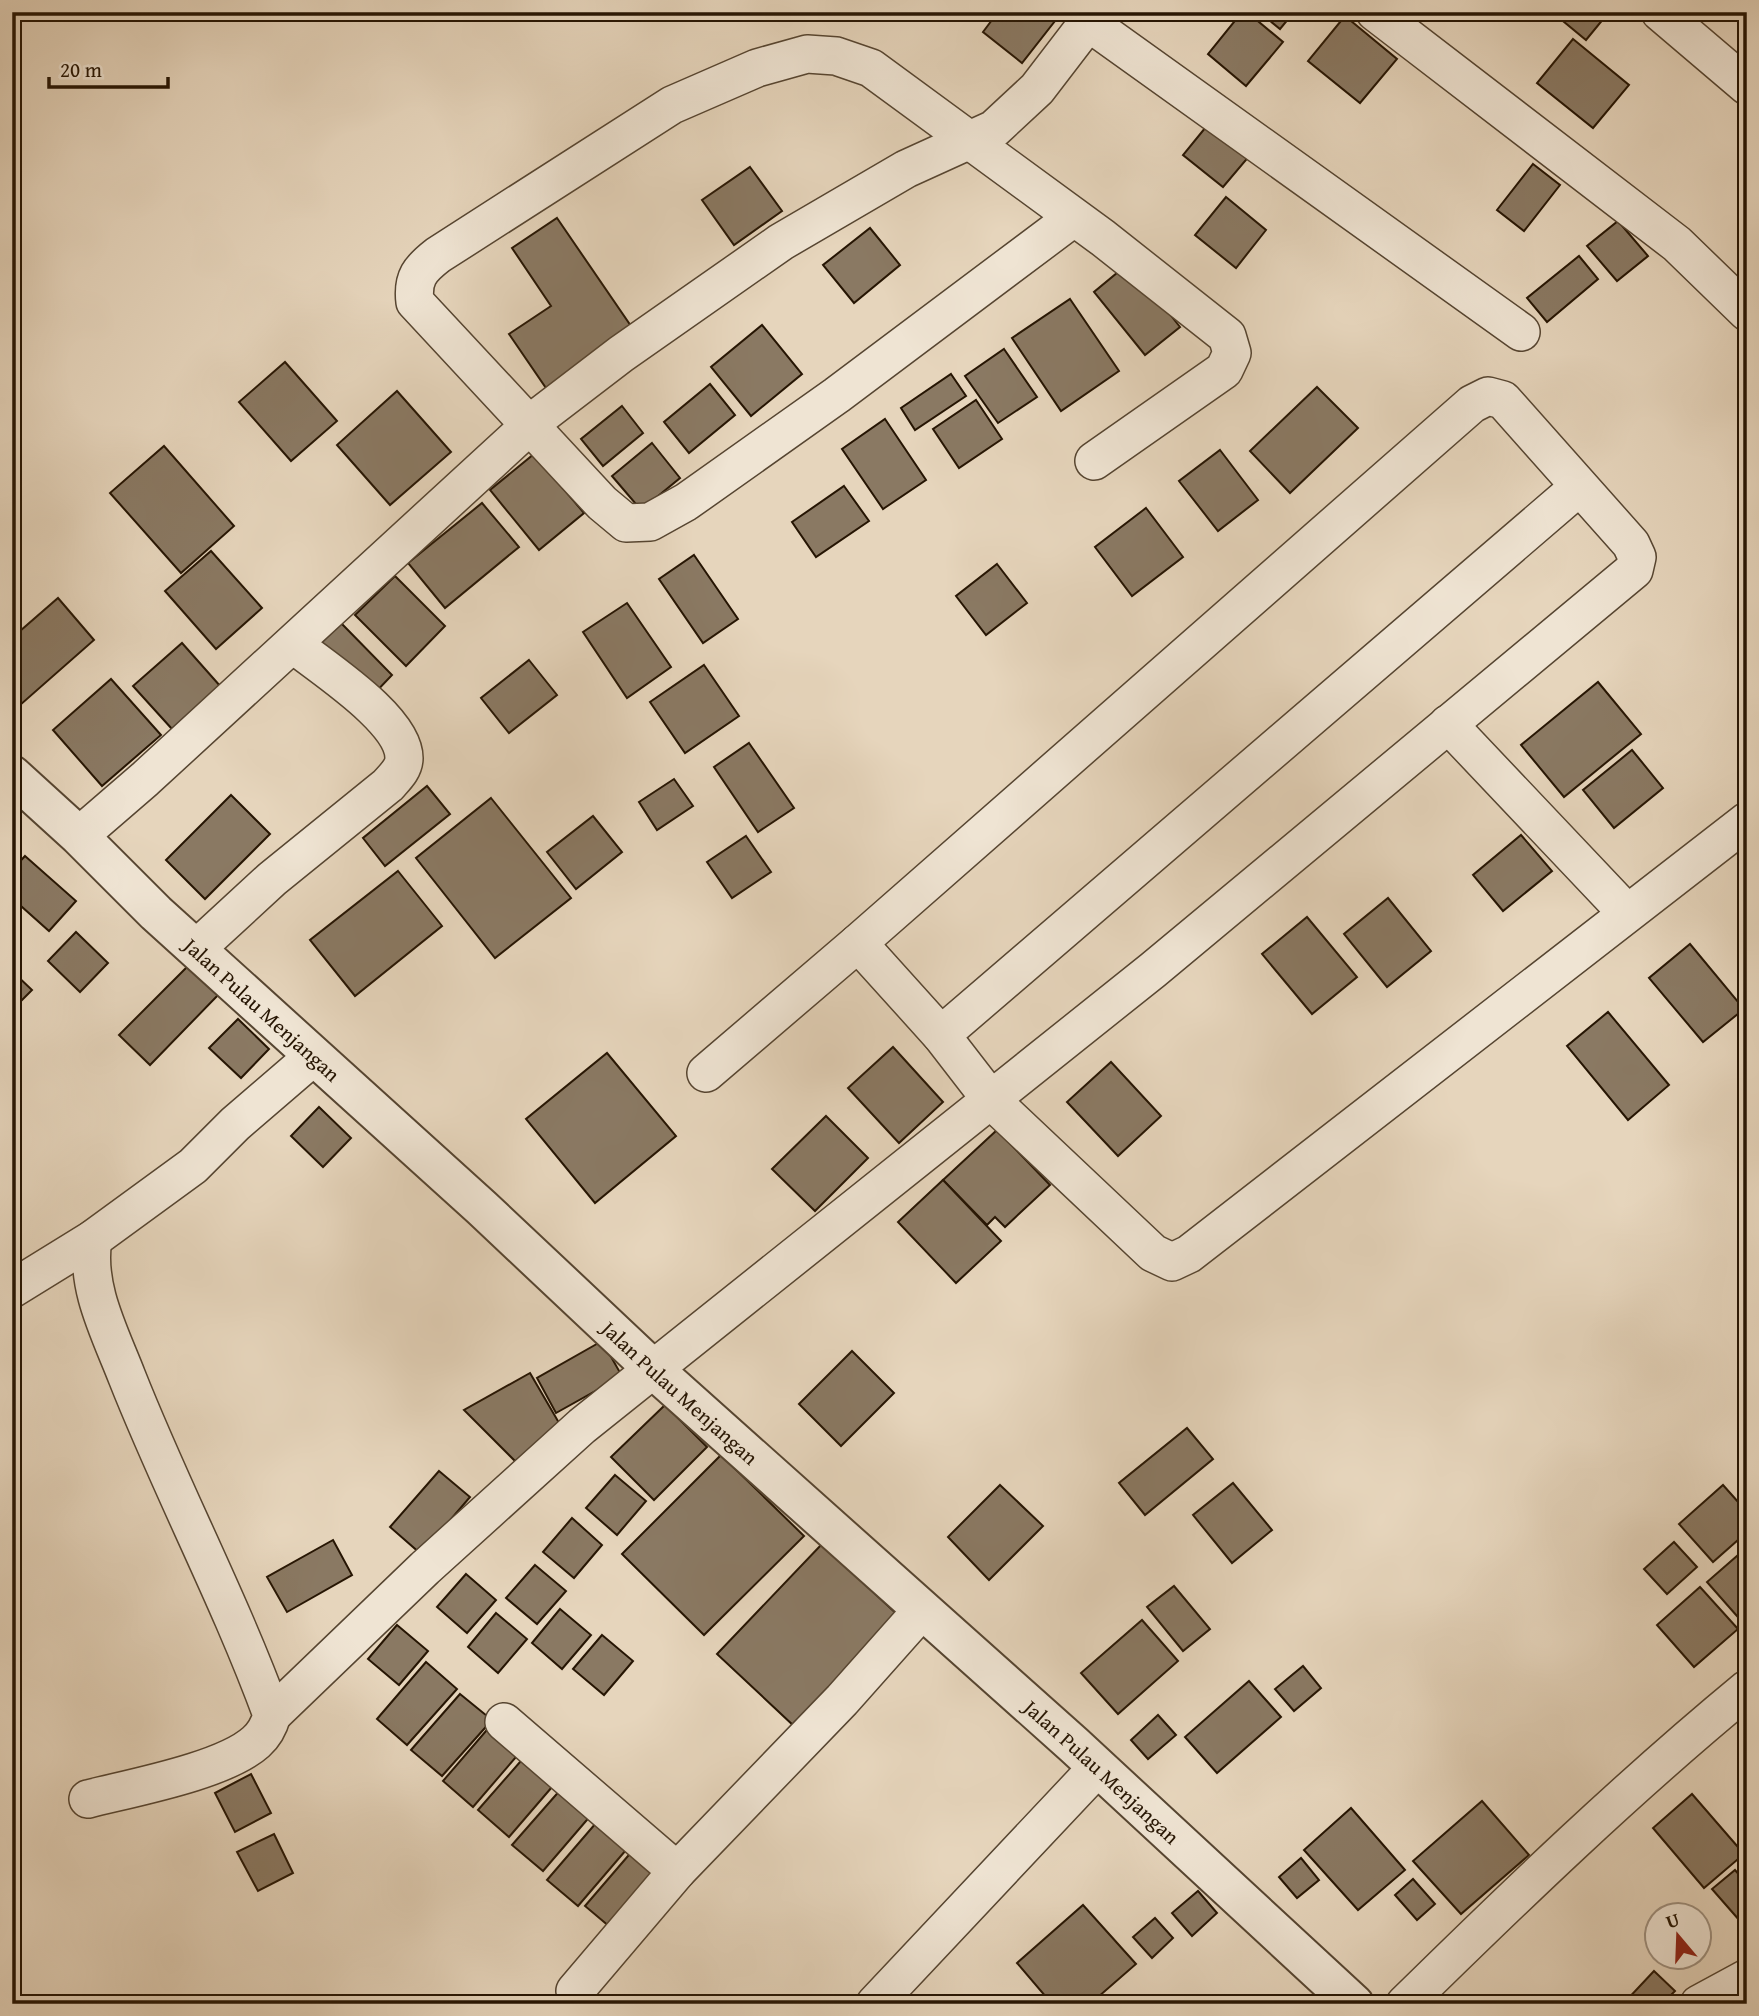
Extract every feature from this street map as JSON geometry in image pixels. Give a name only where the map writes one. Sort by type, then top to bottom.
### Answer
[{"type":"street","points":[[1375,12],[1659,230],[1747,312]]},
{"type":"street","points":[[1660,12],[1747,86]]},
{"type":"street","points":[[79,836],[293,644],[530,425],[621,354],[781,242],[869,188],[944,149],[994,129],[1037,89],[1093,15],[1521,332]]},
{"type":"street","points":[[1073,218],[836,395],[686,502],[650,522],[626,523],[602,503],[415,302],[413,285],[420,269],[438,255],[672,105],[757,68],[807,54],[836,57],[871,68],[971,140],[1220,330],[1231,344],[1232,353],[1224,370],[1094,461]]},
{"type":"street","points":[[88,1799],[160,1780],[240,1753],[256,1742],[267,1729],[272,1715],[425,1568],[582,1426],[992,1101],[1634,570],[1637,557],[1631,544],[1503,400],[1488,396],[1472,404],[706,1073]]},
{"type":"street","points":[[941,1035],[1578,486]]},
{"type":"street","points":[[196,949],[272,879],[388,785],[401,769],[404,757],[391,726],[293,644]]},
{"type":"street","points":[[1448,724],[1627,913]]},
{"type":"street","name":"Jalan Pulau Menjangan","points":[[12,775],[196,949],[482,1208],[653,1369],[1097,1768],[1354,2004]]},
{"type":"street","points":[[858,943],[941,1035],[992,1101],[1153,1253],[1172,1262],[1189,1254],[1747,821]]},
{"type":"street","points":[[12,1289],[93,1240],[193,1166],[235,1124],[314,1056]]},
{"type":"street","points":[[93,1240],[89,1262],[99,1303],[146,1425],[272,1715]]},
{"type":"street","points":[[575,1991],[677,1871],[842,1700],[922,1610]]},
{"type":"street","points":[[1405,2004],[1586,1829],[1747,1689]]},
{"type":"street","points":[[504,1723],[677,1871]]},
{"type":"street","points":[[875,2004],[1097,1768]]},
{"type":"street","points":[[1699,2004],[1747,1978]]},
{"type":"building","points":[[998,12],[1062,12],[1022,63],[983,32]]},
{"type":"building","points":[[1242,12],[1247,12],[1283,42],[1246,86],[1208,54]]},
{"type":"building","points":[[1259,12],[1294,12],[1280,29]]},
{"type":"building","points":[[1552,12],[1609,12],[1586,40]]},
{"type":"building","points":[[1345,16],[1397,59],[1360,103],[1308,61]]},
{"type":"building","points":[[1573,39],[1629,85],[1593,128],[1537,83]]},
{"type":"building","points":[[1210,122],[1251,154],[1223,187],[1183,155]]},
{"type":"building","points":[[1533,164],[1560,185],[1524,231],[1497,210]]},
{"type":"building","points":[[750,167],[782,211],[734,245],[702,200]]},
{"type":"building","points":[[1226,197],[1266,230],[1236,268],[1195,235]]},
{"type":"building","points":[[557,218],[633,329],[546,388],[509,334],[551,306],[512,248]]},
{"type":"building","points":[[1618,221],[1648,256],[1617,281],[1587,246]]},
{"type":"building","points":[[870,228],[900,265],[854,303],[823,265]]},
{"type":"building","points":[[1579,256],[1598,279],[1547,322],[1527,298]]},
{"type":"building","points":[[1129,263],[1180,327],[1145,355],[1094,292]]},
{"type":"building","points":[[1070,299],[1119,371],[1061,411],[1012,338]]},
{"type":"building","points":[[762,325],[802,374],[751,416],[711,367]]},
{"type":"building","points":[[1004,349],[1037,397],[998,423],[965,376]]},
{"type":"building","points":[[285,362],[337,421],[291,461],[239,402]]},
{"type":"building","points":[[951,374],[966,396],[915,430],[901,408]]},
{"type":"building","points":[[710,384],[735,415],[689,453],[664,422]]},
{"type":"building","points":[[1317,387],[1358,428],[1290,493],[1250,451]]},
{"type":"building","points":[[397,391],[451,452],[390,505],[337,445]]},
{"type":"building","points":[[976,400],[1002,439],[959,468],[933,429]]},
{"type":"building","points":[[622,406],[643,433],[603,466],[581,439]]},
{"type":"building","points":[[885,419],[926,480],[883,509],[842,449]]},
{"type":"building","points":[[652,443],[680,478],[641,510],[612,476]]},
{"type":"building","points":[[164,446],[234,526],[181,573],[110,493]]},
{"type":"building","points":[[1220,450],[1258,500],[1218,531],[1179,481]]},
{"type":"building","points":[[534,454],[584,513],[539,550],[490,490]]},
{"type":"building","points":[[844,486],[869,521],[816,557],[792,522]]},
{"type":"building","points":[[482,503],[519,547],[445,608],[408,563]]},
{"type":"building","points":[[1146,508],[1183,557],[1132,596],[1095,547]]},
{"type":"building","points":[[211,551],[262,608],[216,649],[165,591]]},
{"type":"building","points":[[694,555],[738,619],[703,643],[659,579]]},
{"type":"building","points":[[997,564],[1027,603],[986,635],[956,596]]},
{"type":"building","points":[[395,576],[445,626],[406,666],[355,615]]},
{"type":"building","points":[[58,598],[94,640],[19,706],[12,699],[12,638]]},
{"type":"building","points":[[627,603],[671,667],[627,698],[583,632]]},
{"type":"building","points":[[341,623],[392,675],[371,697],[319,645]]},
{"type":"building","points":[[182,643],[221,687],[172,729],[133,686]]},
{"type":"building","points":[[529,660],[557,695],[509,733],[481,698]]},
{"type":"building","points":[[704,665],[739,716],[685,753],[650,702]]},
{"type":"building","points":[[111,679],[161,735],[102,786],[53,730]]},
{"type":"building","points":[[1598,682],[1641,734],[1564,797],[1521,745]]},
{"type":"building","points":[[749,743],[794,808],[758,832],[714,767]]},
{"type":"building","points":[[1632,750],[1663,788],[1614,828],[1583,790]]},
{"type":"building","points":[[674,779],[693,806],[657,830],[639,802]]},
{"type":"building","points":[[427,786],[450,814],[385,866],[363,838]]},
{"type":"building","points":[[231,795],[270,834],[205,899],[166,860]]},
{"type":"building","points":[[491,798],[571,898],[495,958],[416,858]]},
{"type":"building","points":[[593,816],[622,852],[576,889],[547,852]]},
{"type":"building","points":[[1521,835],[1552,871],[1503,911],[1473,875]]},
{"type":"building","points":[[746,836],[771,872],[732,898],[707,862]]},
{"type":"building","points":[[25,856],[76,901],[49,931],[12,898],[12,870]]},
{"type":"building","points":[[398,871],[442,926],[355,996],[310,940]]},
{"type":"building","points":[[1388,898],[1431,951],[1387,987],[1344,934]]},
{"type":"building","points":[[1307,917],[1357,977],[1312,1014],[1262,954]]},
{"type":"building","points":[[76,932],[108,963],[80,992],[48,961]]},
{"type":"building","points":[[1690,944],[1744,1009],[1703,1042],[1649,978]]},
{"type":"building","points":[[191,963],[221,992],[150,1065],[119,1035]]},
{"type":"building","points":[[12,971],[32,990],[12,1010]]},
{"type":"building","points":[[1608,1012],[1669,1085],[1628,1120],[1567,1046]]},
{"type":"building","points":[[238,1019],[269,1049],[241,1078],[209,1048]]},
{"type":"building","points":[[893,1047],[943,1102],[899,1143],[848,1088]]},
{"type":"building","points":[[607,1053],[676,1136],[595,1203],[526,1119]]},
{"type":"building","points":[[1111,1062],[1161,1116],[1118,1156],[1067,1102]]},
{"type":"building","points":[[319,1107],[351,1138],[323,1167],[291,1136]]},
{"type":"building","points":[[826,1116],[868,1158],[815,1211],[772,1169]]},
{"type":"building","points":[[997,1130],[1050,1185],[1005,1227],[995,1217],[987,1225],[943,1180]]},
{"type":"building","points":[[943,1180],[1001,1241],[956,1283],[898,1222]]},
{"type":"building","points":[[602,1341],[622,1376],[556,1413],[537,1378]]},
{"type":"building","points":[[852,1351],[894,1393],[841,1446],[799,1404]]},
{"type":"building","points":[[530,1373],[562,1428],[521,1467],[464,1410]]},
{"type":"building","points":[[665,1405],[707,1447],[654,1500],[611,1457]]},
{"type":"building","points":[[1187,1428],[1213,1459],[1145,1515],[1119,1483]]},
{"type":"building","points":[[721,1455],[804,1536],[704,1635],[622,1554]]},
{"type":"building","points":[[439,1471],[470,1497],[421,1554],[390,1527]]},
{"type":"building","points":[[615,1475],[646,1501],[617,1535],[586,1508]]},
{"type":"building","points":[[1233,1483],[1272,1530],[1232,1563],[1193,1515]]},
{"type":"building","points":[[1000,1485],[1043,1526],[989,1580],[948,1537]]},
{"type":"building","points":[[1723,1485],[1747,1512],[1747,1532],[1713,1562],[1679,1524]]},
{"type":"building","points":[[572,1518],[602,1545],[574,1578],[543,1552]]},
{"type":"building","points":[[333,1540],[352,1575],[287,1612],[267,1577]]},
{"type":"building","points":[[1674,1542],[1697,1567],[1667,1594],[1644,1569]]},
{"type":"building","points":[[822,1544],[900,1617],[795,1727],[717,1654]]},
{"type":"building","points":[[1745,1549],[1747,1621],[1744,1624],[1707,1582]]},
{"type":"building","points":[[535,1565],[566,1591],[537,1624],[506,1598]]},
{"type":"building","points":[[466,1574],[496,1600],[467,1633],[437,1607]]},
{"type":"building","points":[[1174,1586],[1210,1629],[1183,1651],[1147,1607]]},
{"type":"building","points":[[1700,1587],[1738,1629],[1694,1667],[1657,1625]]},
{"type":"building","points":[[560,1609],[591,1635],[562,1669],[532,1643]]},
{"type":"building","points":[[496,1613],[527,1639],[498,1673],[468,1647]]},
{"type":"building","points":[[1142,1620],[1178,1661],[1118,1714],[1081,1673]]},
{"type":"building","points":[[397,1625],[428,1651],[399,1685],[368,1659]]},
{"type":"building","points":[[602,1635],[633,1661],[604,1695],[573,1669]]},
{"type":"building","points":[[426,1662],[457,1689],[407,1745],[377,1719]]},
{"type":"building","points":[[1303,1666],[1321,1688],[1294,1711],[1275,1689]]},
{"type":"building","points":[[1249,1681],[1281,1717],[1217,1773],[1185,1737]]},
{"type":"building","points":[[460,1694],[492,1720],[442,1776],[411,1750]]},
{"type":"building","points":[[1158,1715],[1176,1735],[1148,1759],[1131,1740]]},
{"type":"building","points":[[492,1724],[522,1750],[473,1807],[443,1781]]},
{"type":"building","points":[[527,1754],[558,1780],[509,1837],[478,1810]]},
{"type":"building","points":[[251,1774],[271,1813],[235,1832],[215,1793]]},
{"type":"building","points":[[562,1788],[592,1814],[543,1871],[512,1845]]},
{"type":"building","points":[[1692,1794],[1744,1854],[1704,1888],[1653,1828]]},
{"type":"building","points":[[1482,1801],[1529,1855],[1461,1914],[1413,1861]]},
{"type":"building","points":[[1351,1808],[1405,1870],[1358,1910],[1304,1850]]},
{"type":"building","points":[[596,1823],[626,1850],[578,1906],[547,1880]]},
{"type":"building","points":[[274,1834],[293,1873],[258,1891],[237,1852]]},
{"type":"building","points":[[634,1849],[665,1876],[616,1932],[585,1906]]},
{"type":"building","points":[[1301,1858],[1319,1880],[1297,1898],[1279,1877]]},
{"type":"building","points":[[1735,1870],[1747,1884],[1747,1929],[1712,1889]]},
{"type":"building","points":[[1413,1879],[1435,1904],[1417,1920],[1395,1895]]},
{"type":"building","points":[[1198,1891],[1217,1913],[1192,1936],[1172,1913]]},
{"type":"building","points":[[1083,1905],[1136,1964],[1090,2004],[1052,2004],[1017,1963]]},
{"type":"building","points":[[1155,1918],[1173,1938],[1152,1958],[1133,1937]]},
{"type":"building","points":[[1654,1971],[1675,1991],[1662,2004],[1623,2004]]}]
